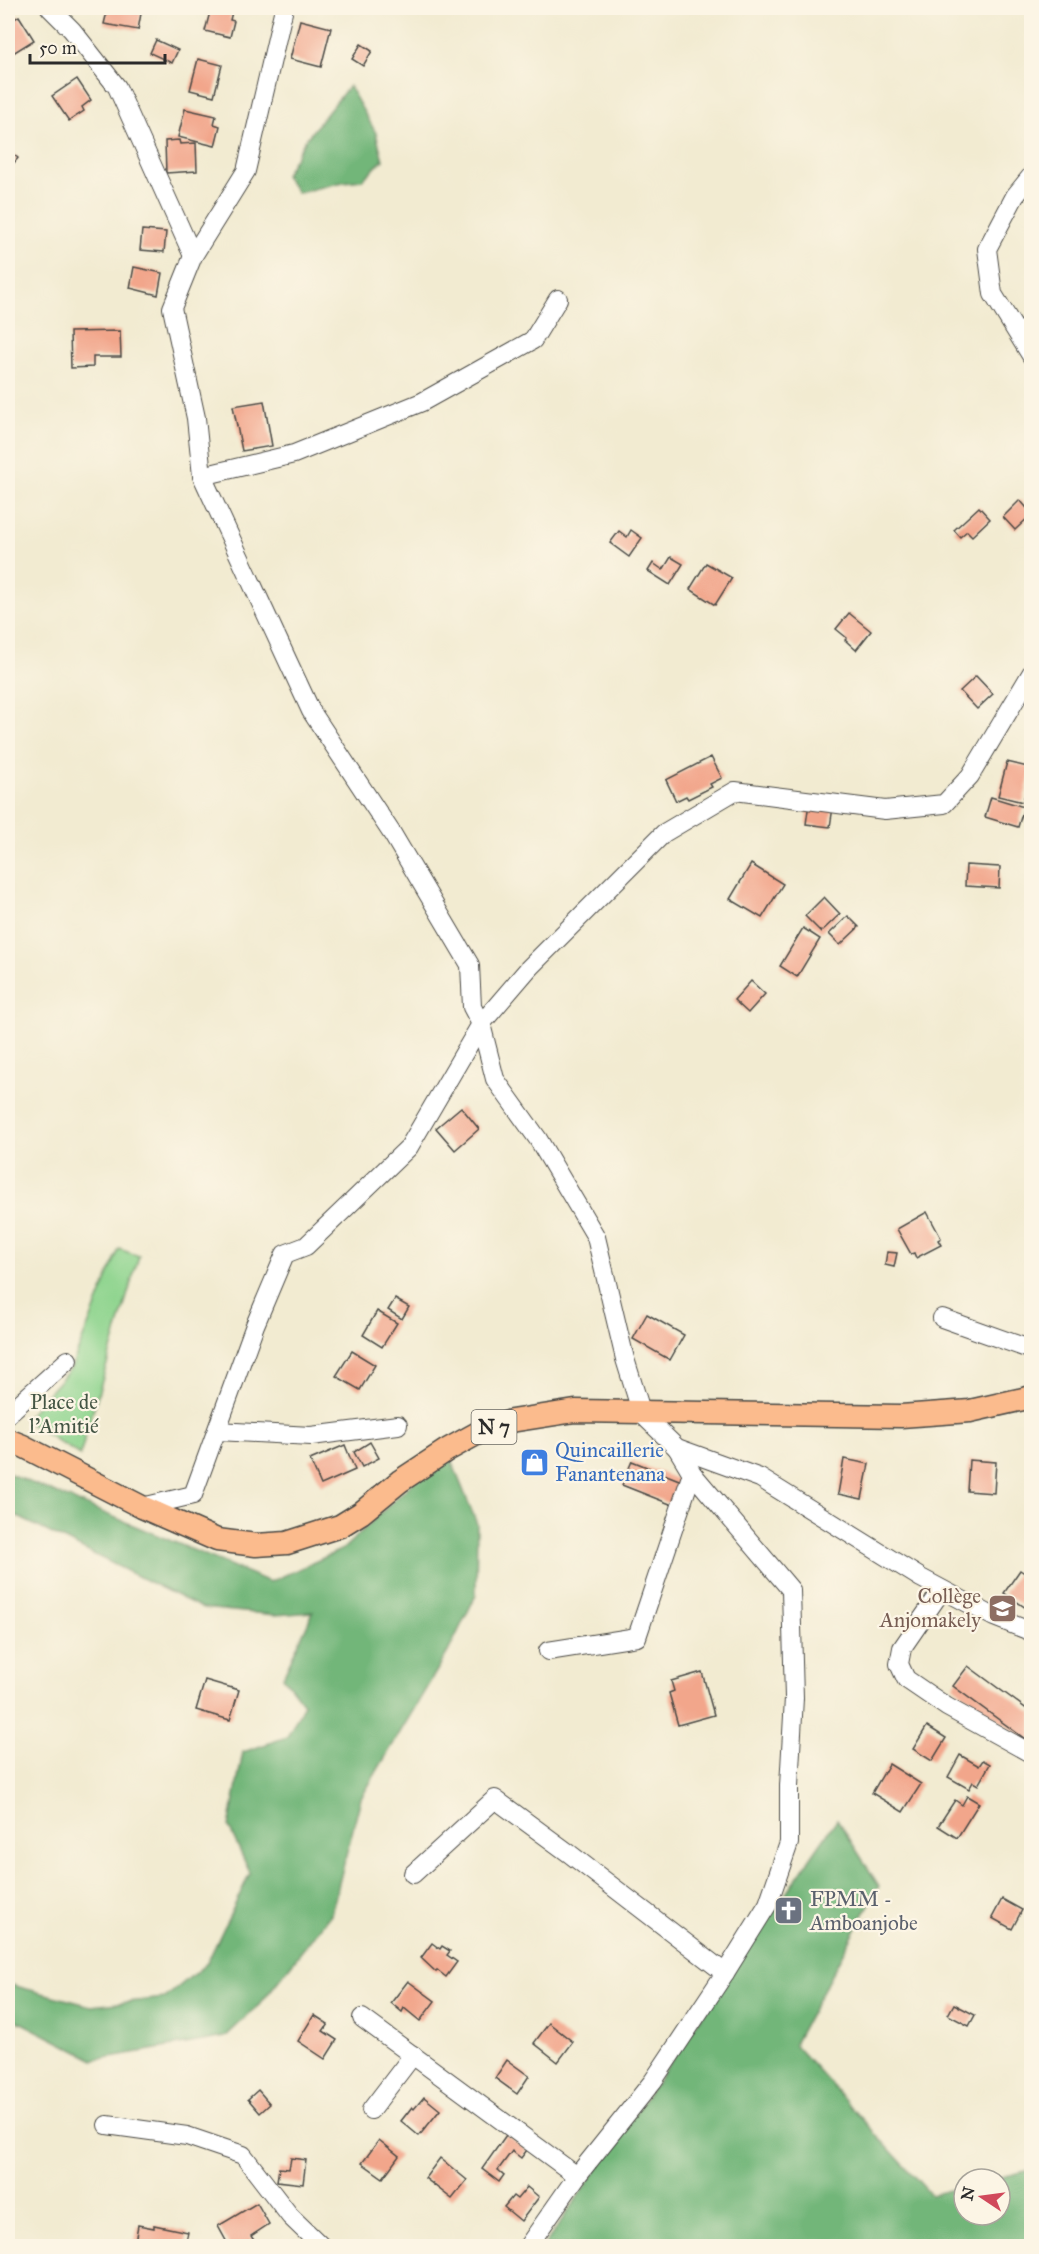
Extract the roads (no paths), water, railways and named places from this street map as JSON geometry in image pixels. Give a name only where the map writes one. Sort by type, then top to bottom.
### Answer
[{"type":"main road","name":"N 7","points":[[8,1440],[142,1507],[217,1540],[256,1545],[287,1543],[340,1526],[361,1513],[400,1481],[447,1450],[478,1433],[511,1421],[575,1411],[642,1414],[901,1416],[970,1411],[1032,1397]]},
{"type":"street","points":[[50,8],[72,30],[117,87],[193,256]]},
{"type":"street","points":[[284,8],[246,171],[193,256],[172,308],[196,418],[202,476],[311,711],[393,835],[471,964],[472,1007],[482,1024],[495,1078],[538,1139],[596,1237],[625,1359],[642,1414],[677,1448],[692,1473],[790,1590],[795,1698],[789,1786],[789,1844],[768,1904],[653,2081],[577,2176],[528,2247]]},
{"type":"street","points":[[1032,175],[1015,196],[987,249],[993,294],[1032,357]]},
{"type":"street","points":[[202,476],[294,454],[422,402],[533,340],[558,299]]},
{"type":"street","points":[[142,1507],[193,1495],[255,1325],[285,1254],[306,1246],[409,1147],[482,1024],[529,968],[664,833],[735,791],[885,810],[944,804],[970,776],[1032,672]]},
{"type":"street","points":[[942,1318],[1032,1350]]},
{"type":"street","points":[[8,1414],[68,1360]]},
{"type":"street","points":[[218,1431],[311,1436],[398,1425]]},
{"type":"street","points":[[677,1448],[760,1478],[942,1590],[994,1617],[1032,1632]]},
{"type":"street","points":[[548,1651],[637,1637],[692,1473]]},
{"type":"street","points":[[942,1590],[902,1648],[899,1664],[906,1679],[947,1707],[1032,1754]]},
{"type":"street","points":[[413,1874],[495,1799],[580,1861],[725,1973]]},
{"type":"street","points":[[362,2018],[577,2176]]},
{"type":"street","points":[[371,2110],[413,2055]]},
{"type":"street","points":[[106,2125],[187,2136],[243,2155],[290,2216],[321,2247]]},
{"type":"place","name":"Quincaillerie Fanantenana","points":[[534,1462]]},
{"type":"place","name":"Collège Anjomakely","points":[[1002,1608]]},
{"type":"place","name":"FPMM - Amboanjobe","points":[[789,1911]]},
{"type":"park label","name":"Place de l'Amitié","points":[[64,1414]]}]
